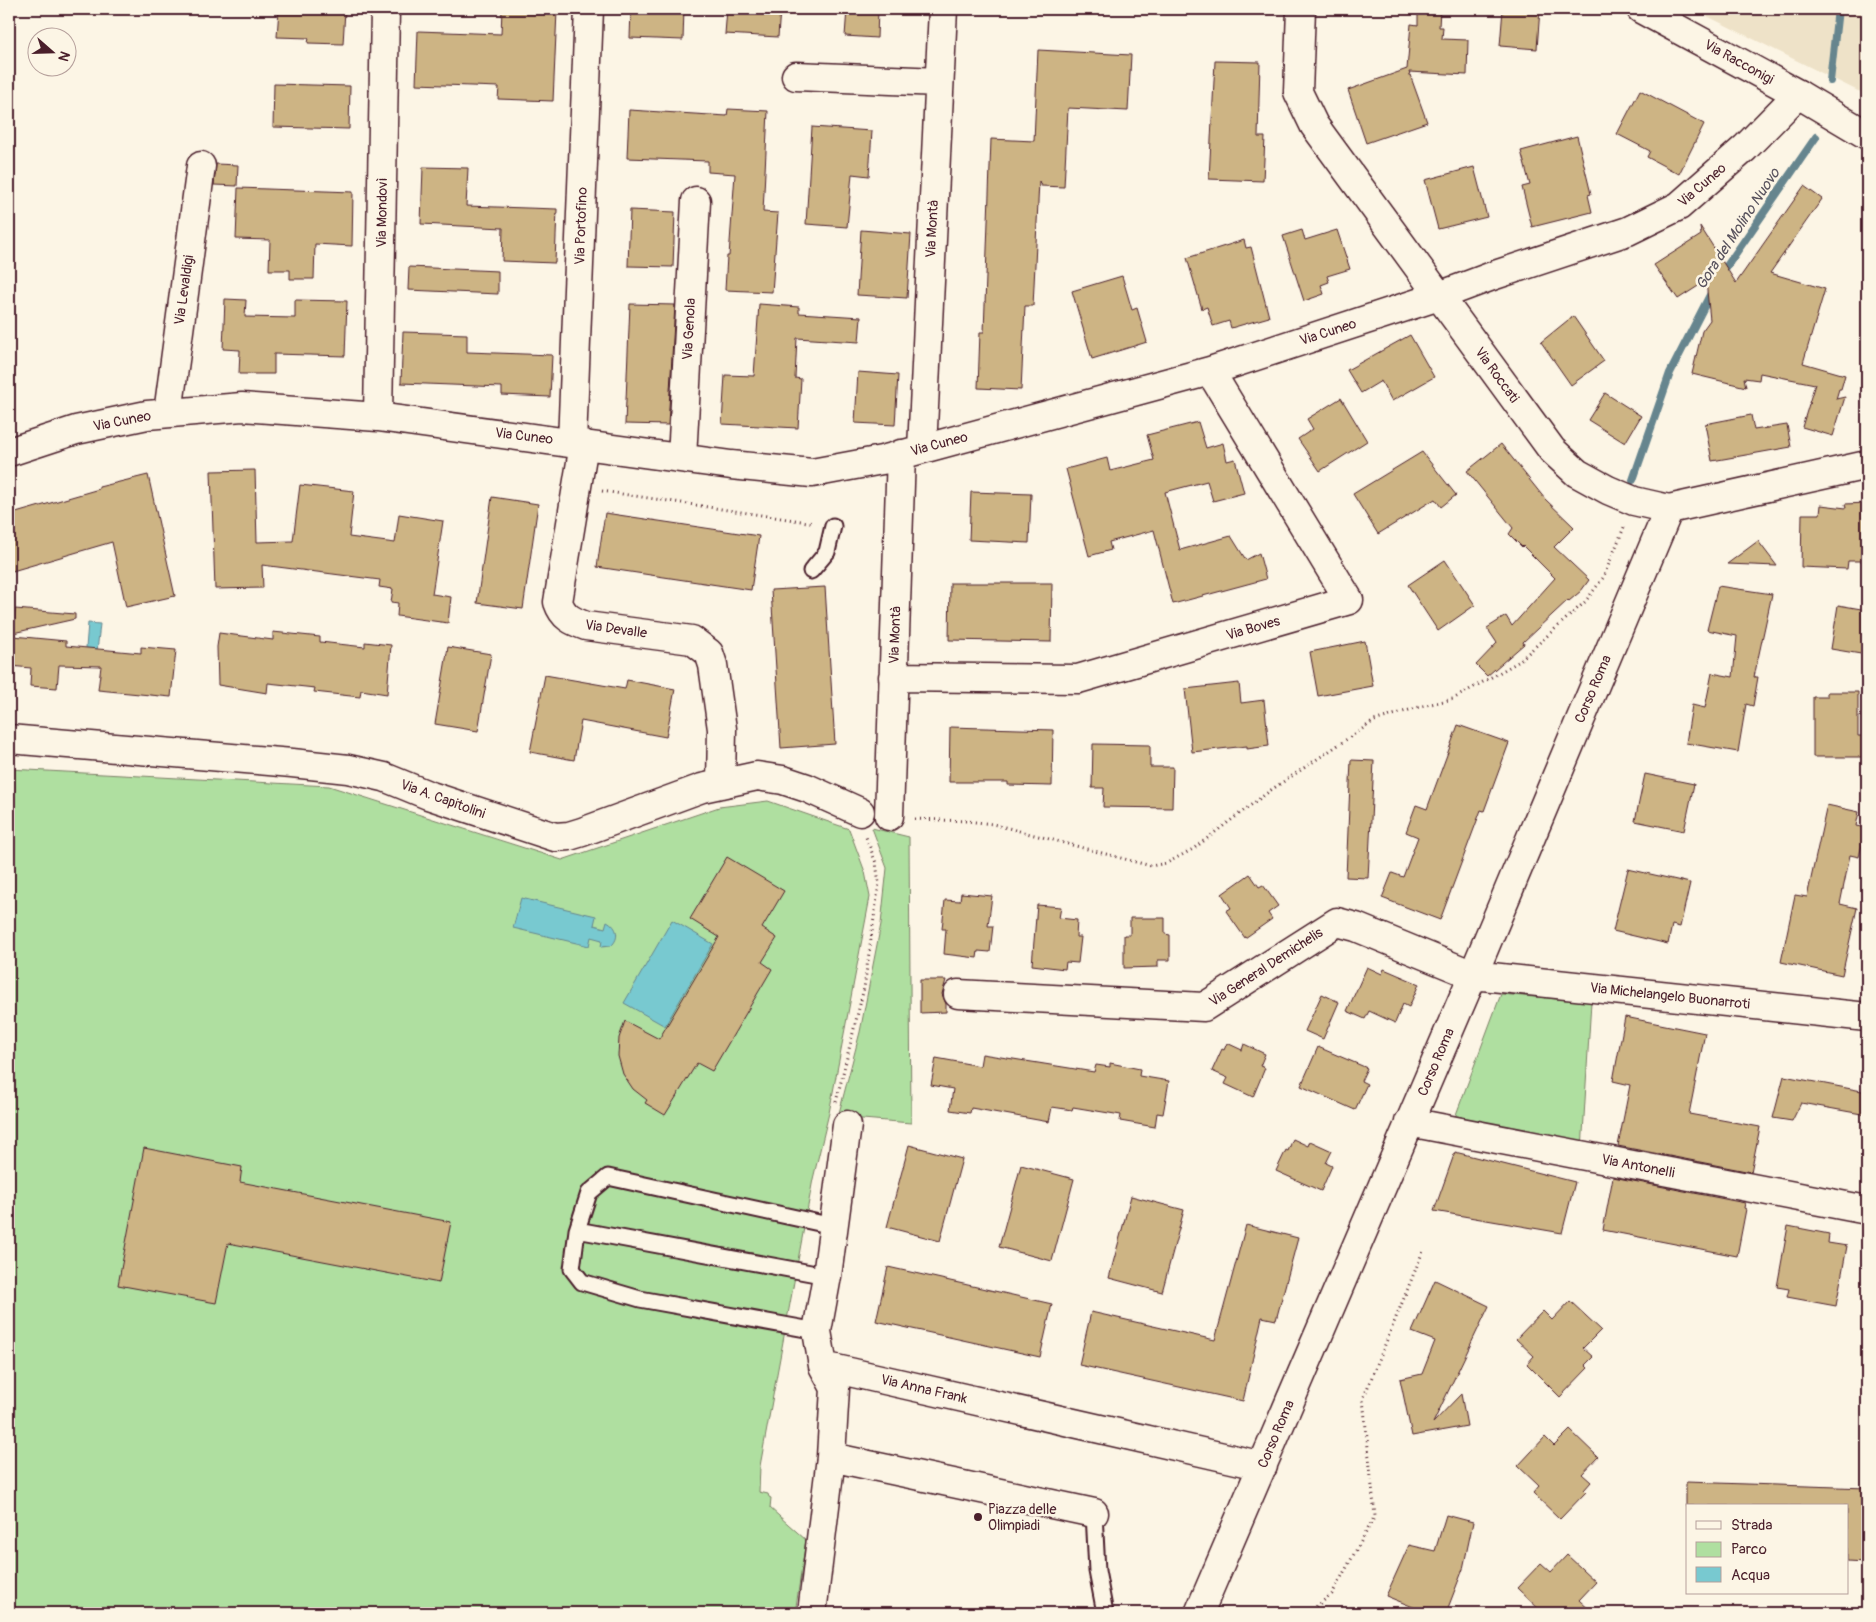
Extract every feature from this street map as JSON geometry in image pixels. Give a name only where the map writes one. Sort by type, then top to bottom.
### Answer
[{"type":"street","name":"Via Mondovì","points":[[378,417],[385,9]]},
{"type":"street","name":"Via Portofino","points":[[578,443],[589,9]]},
{"type":"street","name":"Via Montà","points":[[889,816],[893,677],[912,452],[943,9]]},
{"type":"street","name":"Via Roccati","points":[[1301,9],[1298,92],[1314,125],[1552,450],[1577,473],[1608,490],[1634,501],[1668,509],[1867,465]]},
{"type":"street","name":"Via Racconigi","points":[[1641,9],[1798,94],[1867,135]]},
{"type":"street","points":[[796,76],[939,82]]},
{"type":"street","name":"Via Cuneo","points":[[9,452],[76,430],[147,415],[242,407],[378,417],[682,458],[812,473],[882,460],[1210,371],[1439,296],[1495,275],[1628,231],[1679,206],[1745,148],[1798,94]]},
{"type":"street","name":"Via Racconigi","points":[[1838,117],[1867,121]]},
{"type":"street","name":"Via Levaldigi","points":[[168,413],[201,166]]},
{"type":"street","name":"Via Genola","points":[[682,458],[696,201]]},
{"type":"street","name":"Via Boves","points":[[893,677],[1078,679],[1349,600],[1210,371]]},
{"type":"street","name":"Via Devalle","points":[[578,443],[577,487],[558,602],[561,613],[571,621],[586,626],[692,640],[709,653],[713,665],[722,729],[721,784]]},
{"type":"street","name":"Corso Roma","points":[[1199,1613],[1473,975],[1668,509]]},
{"type":"street","name":"Via A. Capitolini","points":[[9,739],[348,769],[384,777],[428,795],[555,837],[569,836],[582,832],[702,788],[757,776],[783,780],[807,788],[861,822]]},
{"type":"street","name":"Via General Demichelis","points":[[958,994],[1204,1007],[1337,922],[1356,927],[1473,975]]},
{"type":"street","name":"Via Michelangelo Buonarroti","points":[[1473,975],[1867,1017]]},
{"type":"street","points":[[812,1613],[831,1457],[835,1388],[823,1366],[817,1331],[833,1226],[840,1118]]},
{"type":"street","name":"Via Antonelli","points":[[1410,1122],[1867,1210]]},
{"type":"street","name":"Via Anna Frank","points":[[823,1366],[1263,1466]]},
{"type":"street","points":[[831,1457],[1094,1513]]},
{"type":"lane","points":[[811,571],[827,552],[833,526]]},
{"type":"lane","points":[[817,1331],[640,1299],[582,1282],[572,1269],[577,1230],[589,1193],[608,1177],[833,1226]]},
{"type":"lane","points":[[577,1230],[826,1276]]},
{"type":"lane","points":[[1094,1513],[1097,1571],[1105,1613]]},
{"type":"path","points":[[577,487],[833,526]]},
{"type":"path","points":[[889,816],[930,821],[967,821],[994,824],[1151,866],[1167,863],[1193,849],[1271,790],[1374,721],[1422,706],[1454,699],[1518,662],[1585,602],[1602,578],[1634,501]]},
{"type":"path","points":[[840,1118],[864,988],[879,883],[876,863],[861,822]]},
{"type":"path","points":[[1308,1613],[1332,1594],[1375,1516],[1363,1398],[1422,1251]]},
{"type":"shaded area","points":[[1693,9],[1867,9],[1867,93],[1858,91]]},
{"type":"green space","points":[[9,769],[329,786],[562,860],[719,807],[768,801],[849,829],[865,872],[870,897],[829,1113],[813,1179],[760,1466],[759,1492],[768,1494],[771,1498],[770,1508],[806,1540],[795,1613],[9,1613]]},
{"type":"green space","points":[[872,828],[909,837],[911,1123],[838,1117],[860,1032],[881,924],[887,868]]},
{"type":"green space","points":[[1501,994],[1591,1002],[1582,1150],[1454,1120]]},
{"type":"water","points":[[88,623],[100,624],[96,661],[85,660]]},
{"type":"water","points":[[521,898],[596,916],[594,925],[605,928],[607,921],[614,926],[617,936],[616,940],[611,946],[601,947],[602,940],[591,937],[589,946],[513,928]]},
{"type":"water","points":[[672,920],[713,944],[665,1026],[624,1003]]},
{"type":"building","points":[[279,9],[345,10],[343,44],[308,43],[309,38],[277,37]]},
{"type":"building","points":[[502,9],[557,11],[553,101],[498,99],[499,87],[416,84],[418,31],[501,34]]},
{"type":"building","points":[[631,9],[684,9],[683,40],[630,38]]},
{"type":"building","points":[[727,9],[780,9],[778,37],[725,34]]},
{"type":"building","points":[[847,9],[878,9],[877,38],[845,36]]},
{"type":"building","points":[[1418,9],[1440,9],[1439,27],[1443,27],[1442,39],[1468,40],[1467,75],[1409,72],[1427,122],[1366,143],[1348,90],[1407,69],[1411,24],[1418,25]]},
{"type":"building","points":[[1503,9],[1540,9],[1537,49],[1500,46]]},
{"type":"building","points":[[1038,50],[1131,55],[1128,111],[1068,108],[1064,187],[1041,186],[1039,181],[1033,306],[1025,306],[1021,390],[978,388],[980,332],[984,332],[991,139],[1034,141]]},
{"type":"building","points":[[1215,61],[1260,62],[1258,137],[1265,137],[1263,181],[1209,179]]},
{"type":"building","points":[[274,84],[350,86],[349,129],[273,127]]},
{"type":"building","points":[[1640,90],[1704,124],[1679,174],[1647,157],[1650,151],[1617,134]]},
{"type":"building","points":[[728,109],[768,111],[763,212],[778,213],[772,292],[725,290],[735,174],[708,172],[708,161],[627,158],[629,110],[727,116]]},
{"type":"building","points":[[812,127],[872,131],[869,176],[852,174],[847,227],[806,224]]},
{"type":"building","points":[[1577,136],[1591,194],[1588,195],[1592,212],[1532,227],[1522,187],[1530,185],[1521,151]]},
{"type":"building","points":[[216,164],[238,165],[237,186],[214,185]]},
{"type":"building","points":[[423,167],[468,168],[466,206],[557,209],[555,263],[502,261],[503,228],[421,224]]},
{"type":"building","points":[[1474,167],[1487,217],[1438,229],[1425,180]]},
{"type":"building","points":[[1804,186],[1822,199],[1770,273],[1825,289],[1803,363],[1845,375],[1836,399],[1845,397],[1833,436],[1802,427],[1809,404],[1811,403],[1809,403],[1815,384],[1760,373],[1759,380],[1744,378],[1746,387],[1692,374],[1702,331],[1710,320],[1706,281],[1678,299],[1654,265],[1701,235],[1700,226],[1736,283]]},
{"type":"building","points":[[238,188],[353,192],[352,246],[315,244],[314,279],[290,279],[290,270],[269,270],[270,240],[236,239]]},
{"type":"building","points":[[630,210],[675,212],[673,267],[628,266]]},
{"type":"building","points":[[861,230],[911,234],[907,298],[857,295]]},
{"type":"building","points":[[1302,230],[1305,240],[1337,230],[1350,269],[1327,276],[1329,282],[1321,285],[1324,294],[1304,301],[1283,236]]},
{"type":"building","points":[[1244,240],[1246,248],[1251,247],[1269,317],[1231,328],[1229,321],[1213,326],[1207,307],[1202,309],[1187,258]]},
{"type":"building","points":[[409,267],[498,271],[498,294],[408,290]]},
{"type":"building","points":[[1122,276],[1132,310],[1137,308],[1147,342],[1092,359],[1072,291]]},
{"type":"building","points":[[225,299],[246,300],[245,317],[295,318],[295,300],[347,301],[345,356],[274,354],[274,374],[239,374],[240,350],[223,349]]},
{"type":"building","points":[[630,304],[675,305],[668,425],[625,424]]},
{"type":"building","points":[[759,304],[799,307],[799,313],[861,317],[859,342],[797,338],[795,378],[801,379],[798,428],[722,424],[725,375],[754,376]]},
{"type":"building","points":[[1573,316],[1604,361],[1571,385],[1541,342]]},
{"type":"building","points":[[403,332],[467,334],[467,352],[552,355],[550,397],[502,395],[502,387],[401,383]]},
{"type":"building","points":[[1410,335],[1434,377],[1392,401],[1381,381],[1361,393],[1347,370]]},
{"type":"building","points":[[858,372],[898,375],[895,425],[855,423]]},
{"type":"building","points":[[1605,393],[1641,416],[1625,443],[1588,420]]},
{"type":"building","points":[[1341,398],[1367,441],[1320,471],[1298,439],[1313,429],[1307,419]]},
{"type":"building","points":[[1751,415],[1754,430],[1787,425],[1791,447],[1712,461],[1705,424]]},
{"type":"building","points":[[1198,422],[1206,448],[1223,443],[1227,461],[1235,459],[1244,493],[1213,501],[1207,481],[1165,492],[1180,550],[1231,536],[1246,560],[1259,553],[1266,579],[1173,604],[1154,530],[1109,542],[1111,550],[1089,556],[1066,469],[1107,458],[1110,471],[1154,460],[1147,435]]},
{"type":"building","points":[[1501,444],[1545,499],[1574,527],[1554,547],[1589,580],[1581,591],[1568,600],[1523,642],[1524,644],[1487,676],[1476,665],[1497,643],[1487,628],[1506,616],[1512,626],[1555,578],[1509,534],[1513,528],[1467,471]]},
{"type":"building","points":[[1422,452],[1456,495],[1441,507],[1435,499],[1378,534],[1353,494]]},
{"type":"building","points":[[255,470],[257,542],[293,541],[300,485],[354,491],[349,537],[395,543],[399,514],[443,521],[432,594],[451,597],[448,623],[397,616],[398,603],[391,602],[393,589],[379,587],[380,580],[262,565],[263,588],[215,589],[211,471]]},
{"type":"building","points":[[148,475],[175,596],[126,607],[112,542],[9,572],[9,515],[99,489],[99,487]]},
{"type":"building","points":[[971,492],[1031,494],[1029,543],[969,540]]},
{"type":"building","points":[[492,497],[538,504],[523,609],[477,603]]},
{"type":"building","points":[[1867,503],[1867,561],[1848,561],[1847,569],[1801,567],[1802,514],[1820,514],[1821,505],[1846,508],[1845,504]]},
{"type":"building","points":[[605,513],[759,536],[751,590],[597,567]]},
{"type":"building","points":[[1758,541],[1777,566],[1727,564]]},
{"type":"building","points":[[1445,560],[1475,605],[1438,631],[1408,585]]},
{"type":"building","points":[[950,583],[1052,583],[1051,642],[949,640]]},
{"type":"building","points":[[1718,586],[1772,594],[1754,677],[1758,677],[1753,706],[1746,704],[1738,752],[1686,743],[1692,705],[1705,708],[1712,673],[1733,677],[1737,636],[1707,630]]},
{"type":"building","points":[[825,587],[835,744],[781,748],[771,590]]},
{"type":"building","points":[[1838,605],[1867,610],[1867,655],[1831,649]]},
{"type":"building","points":[[15,609],[75,614],[75,619],[13,633]]},
{"type":"building","points":[[273,632],[320,637],[320,642],[365,647],[365,642],[391,645],[387,694],[361,690],[360,697],[314,692],[315,688],[268,683],[267,693],[218,685],[217,647],[219,633],[273,640]]},
{"type":"building","points":[[13,636],[66,641],[66,646],[141,653],[141,647],[176,650],[171,697],[98,690],[101,666],[59,665],[57,688],[30,686],[31,668],[10,666]]},
{"type":"building","points":[[1365,641],[1373,686],[1318,696],[1310,652]]},
{"type":"building","points":[[448,647],[491,654],[478,731],[435,724]]},
{"type":"building","points":[[545,675],[625,689],[627,680],[675,689],[666,737],[581,721],[574,760],[530,752]]},
{"type":"building","points":[[1239,683],[1241,703],[1264,700],[1269,746],[1247,749],[1247,746],[1192,752],[1185,689]]},
{"type":"building","points":[[1827,692],[1858,692],[1858,736],[1867,736],[1867,757],[1813,757],[1813,697],[1827,697]]},
{"type":"building","points":[[1458,725],[1509,743],[1484,811],[1481,810],[1440,920],[1382,898],[1392,873],[1403,877],[1418,837],[1406,832],[1416,805],[1427,809]]},
{"type":"building","points":[[950,727],[1053,730],[1052,786],[1008,785],[1008,782],[949,782]]},
{"type":"building","points":[[1093,744],[1150,745],[1150,767],[1173,767],[1172,808],[1103,807],[1104,788],[1092,788]]},
{"type":"building","points":[[1351,760],[1374,761],[1368,878],[1346,877]]},
{"type":"building","points":[[1645,774],[1694,784],[1684,831],[1635,821]]},
{"type":"building","points":[[1827,805],[1859,812],[1856,826],[1866,828],[1859,857],[1850,855],[1840,904],[1857,908],[1842,975],[1781,962],[1795,895],[1807,897]]},
{"type":"building","points":[[727,857],[784,891],[762,928],[777,938],[762,962],[772,969],[712,1071],[697,1063],[665,1115],[645,1103],[647,1100],[633,1089],[623,1074],[618,1056],[619,1038],[625,1021],[659,1039],[719,937],[690,919]]},
{"type":"building","points":[[1628,869],[1690,883],[1680,927],[1672,925],[1668,944],[1613,931]]},
{"type":"building","points":[[1250,874],[1259,887],[1263,885],[1278,906],[1268,913],[1272,919],[1245,938],[1226,911],[1231,908],[1222,894]]},
{"type":"building","points":[[961,893],[992,896],[988,926],[993,926],[990,952],[978,951],[977,958],[944,954],[946,929],[942,929],[945,900],[960,901]]},
{"type":"building","points":[[1037,905],[1061,907],[1059,918],[1077,920],[1076,937],[1081,937],[1078,963],[1066,962],[1065,969],[1032,965]]},
{"type":"building","points":[[1130,918],[1165,918],[1165,934],[1170,935],[1170,960],[1158,960],[1158,967],[1124,968],[1124,935],[1130,935]]},
{"type":"building","points":[[1367,967],[1382,974],[1384,969],[1419,984],[1409,1007],[1403,1004],[1395,1023],[1369,1011],[1365,1019],[1347,1011]]},
{"type":"building","points":[[920,980],[946,980],[942,994],[946,1004],[946,1012],[920,1013]]},
{"type":"building","points":[[1322,994],[1339,1002],[1323,1039],[1305,1031]]},
{"type":"building","points":[[1625,1017],[1705,1033],[1689,1114],[1760,1127],[1751,1172],[1618,1146],[1630,1085],[1613,1081]]},
{"type":"building","points":[[1227,1043],[1242,1050],[1244,1044],[1265,1054],[1260,1066],[1265,1068],[1253,1097],[1225,1084],[1228,1078],[1212,1071],[1222,1049],[1224,1050]]},
{"type":"building","points":[[1318,1047],[1367,1068],[1361,1081],[1367,1084],[1355,1110],[1301,1086]]},
{"type":"building","points":[[982,1054],[1094,1072],[1096,1065],[1110,1067],[1110,1063],[1140,1069],[1139,1076],[1169,1081],[1163,1114],[1157,1113],[1155,1127],[1120,1121],[1121,1115],[1073,1107],[1072,1110],[1052,1107],[1049,1122],[971,1108],[970,1113],[950,1110],[953,1089],[931,1085],[936,1058],[980,1066]]},
{"type":"building","points":[[1784,1076],[1867,1092],[1867,1115],[1801,1103],[1792,1121],[1773,1118]]},
{"type":"building","points":[[1293,1139],[1308,1146],[1310,1141],[1332,1151],[1326,1163],[1332,1166],[1321,1191],[1276,1171]]},
{"type":"building","points":[[909,1145],[962,1159],[940,1241],[887,1227]]},
{"type":"building","points":[[144,1148],[242,1167],[240,1182],[451,1222],[439,1283],[228,1243],[216,1303],[118,1285]]},
{"type":"building","points":[[1455,1152],[1575,1182],[1562,1233],[1434,1211]]},
{"type":"building","points":[[1021,1165],[1074,1179],[1052,1261],[999,1247]]},
{"type":"building","points":[[1613,1177],[1745,1203],[1744,1208],[1746,1209],[1737,1256],[1603,1230]]},
{"type":"building","points":[[1131,1196],[1184,1210],[1162,1292],[1109,1278]]},
{"type":"building","points":[[1246,1225],[1298,1238],[1276,1320],[1262,1317],[1243,1401],[1079,1365],[1091,1312],[1215,1340]]},
{"type":"building","points":[[1788,1226],[1829,1234],[1828,1243],[1847,1246],[1836,1306],[1787,1297],[1789,1289],[1777,1287]]},
{"type":"building","points":[[888,1267],[1052,1304],[1040,1357],[876,1321]]},
{"type":"building","points":[[1435,1280],[1489,1306],[1433,1423],[1461,1394],[1467,1426],[1412,1436],[1400,1379],[1422,1374],[1435,1341],[1412,1332]]},
{"type":"building","points":[[1570,1301],[1601,1330],[1583,1348],[1593,1357],[1585,1365],[1588,1368],[1560,1397],[1527,1364],[1534,1356],[1516,1339],[1543,1311],[1552,1320]]},
{"type":"building","points":[[1570,1430],[1598,1457],[1582,1474],[1591,1482],[1584,1490],[1586,1492],[1560,1519],[1533,1493],[1539,1486],[1518,1466],[1545,1437],[1554,1446]]},
{"type":"building","points":[[1686,1482],[1867,1488],[1865,1562],[1848,1561],[1848,1504],[1686,1504]]},
{"type":"building","points":[[1446,1515],[1473,1522],[1463,1569],[1446,1613],[1428,1613],[1386,1596],[1409,1545],[1435,1551]]},
{"type":"building","points":[[1567,1555],[1596,1582],[1579,1600],[1593,1613],[1543,1613],[1517,1588],[1541,1563],[1551,1572]]},
{"type":"waterway","name":"Gora del Molino Nuovo","points":[[1830,81],[1838,9]]},
{"type":"waterway","name":"Gora del Molino Nuovo","points":[[1720,276],[1816,137]]},
{"type":"waterway","name":"Gora del Molino Nuovo","points":[[1633,480],[1670,373],[1712,291]]},
{"type":"place","name":"Piazza delle Olimpiadi","points":[[978,1517]]}]
